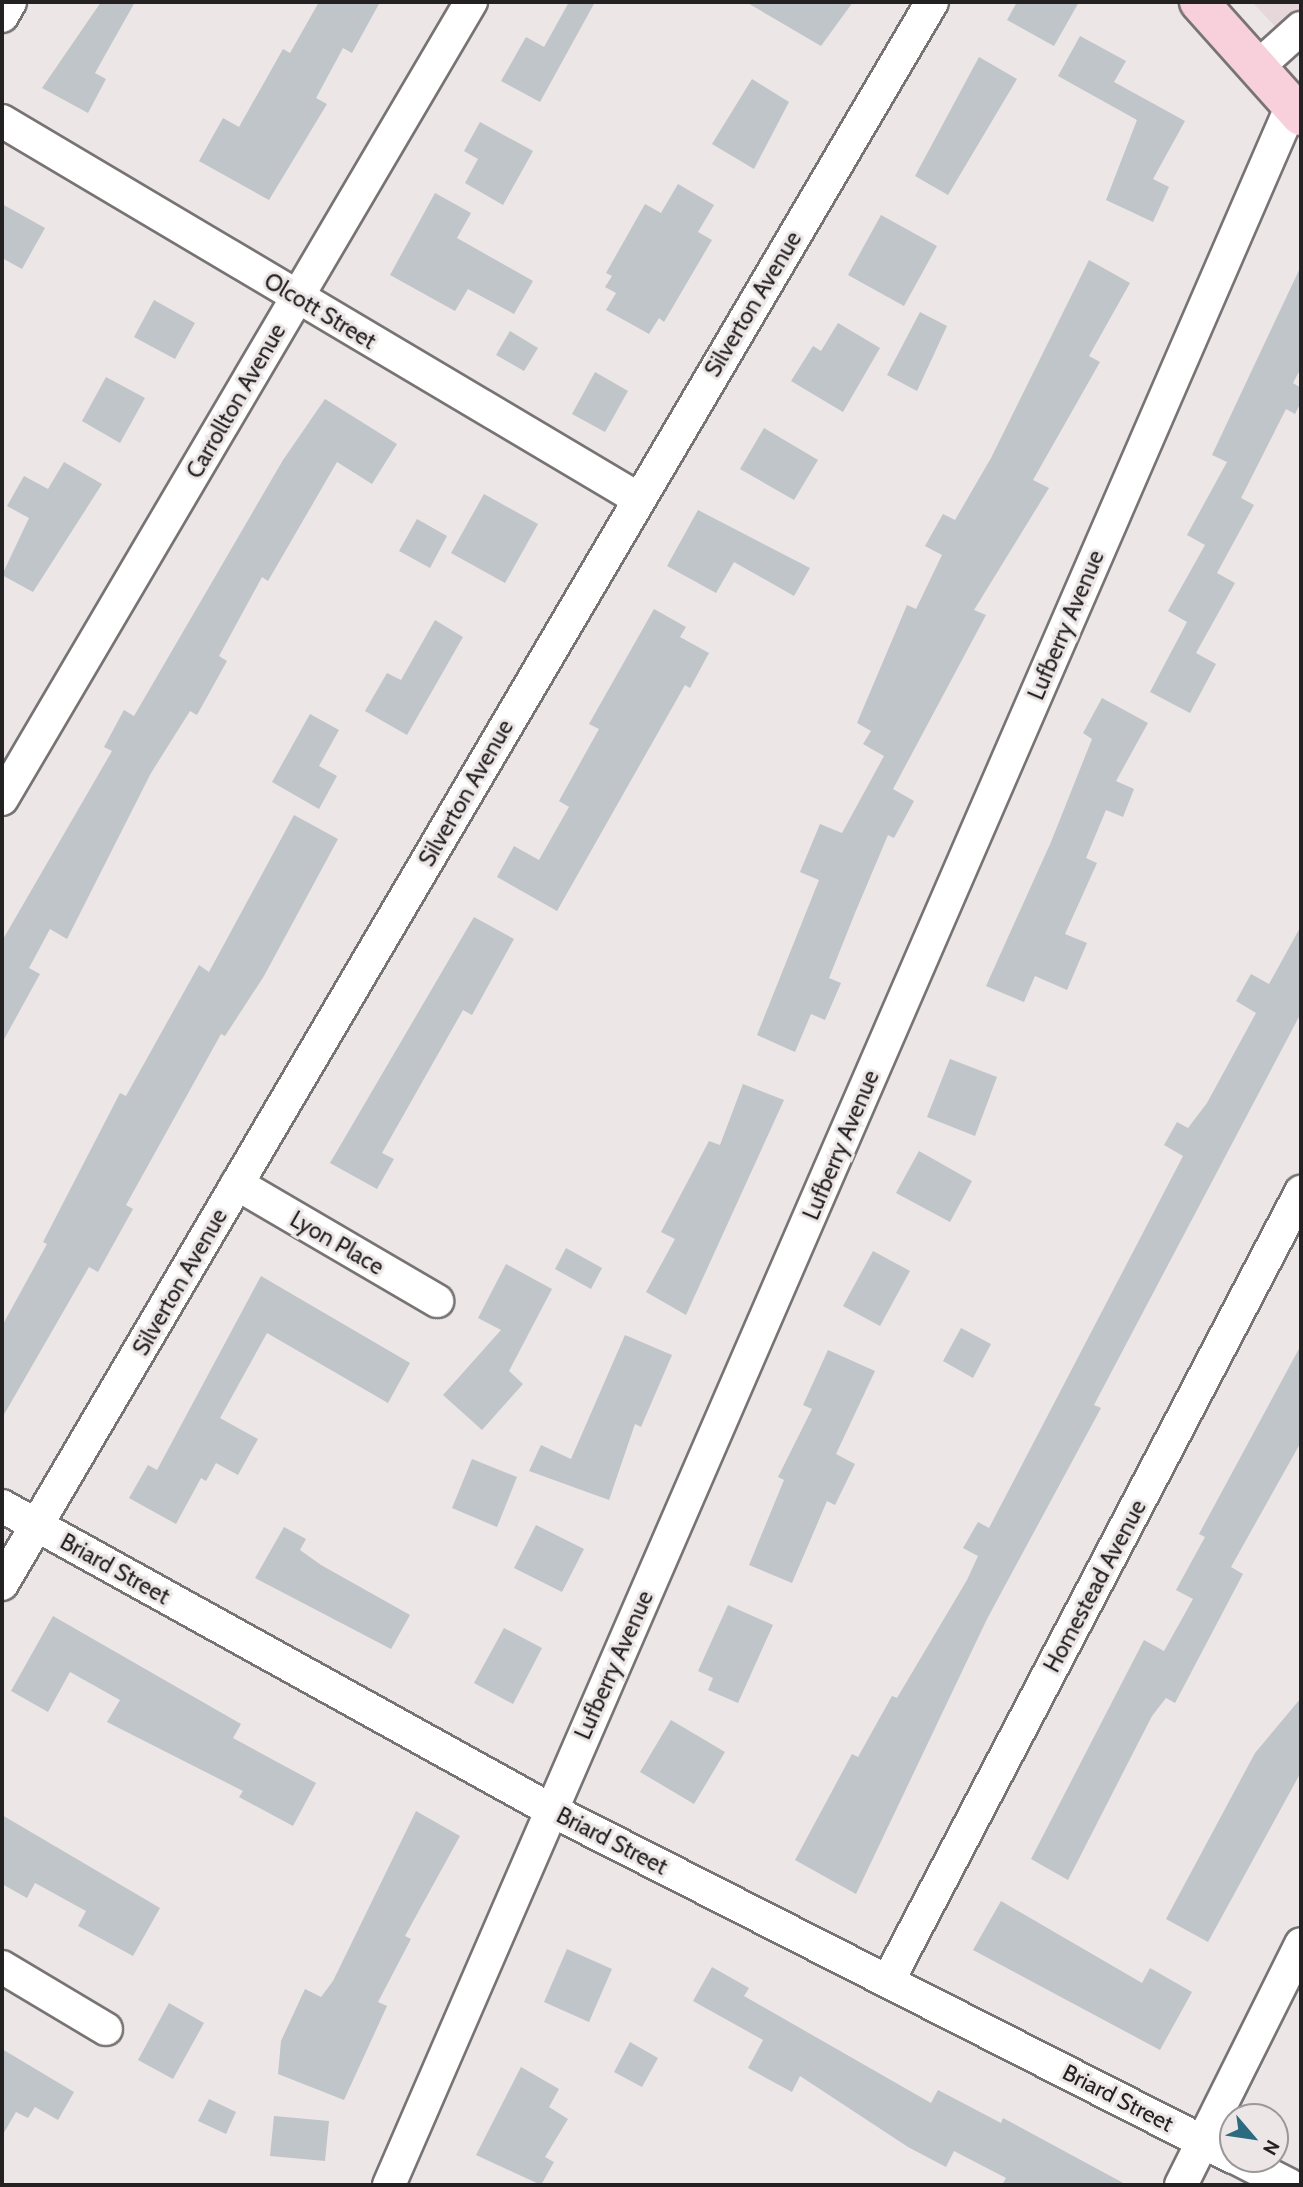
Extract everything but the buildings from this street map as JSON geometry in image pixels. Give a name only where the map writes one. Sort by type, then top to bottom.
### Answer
[{"type":"main road","points":[[1199,2],[1261,64],[1297,111]]},
{"type":"street","points":[[2,16],[10,2]]},
{"type":"street","name":"Carrollton Avenue","points":[[2,799],[471,2]]},
{"type":"street","name":"Silverton Avenue","points":[[2,1584],[932,2]]},
{"type":"street","points":[[1261,64],[1301,28]]},
{"type":"street","name":"Lufberry Avenue","points":[[389,2185],[1297,111]]},
{"type":"street","name":"Olcott Street","points":[[2,121],[639,499]]},
{"type":"street","name":"Lyon Place","points":[[237,1184],[437,1301]]},
{"type":"street","name":"Homestead Avenue","points":[[888,1981],[1301,1192]]},
{"type":"street","name":"Briard Street","points":[[2,1506],[551,1810],[1219,2150]]},
{"type":"street","points":[[1181,2185],[1301,1944]]},
{"type":"street","points":[[2,1967],[106,2029]]},
{"type":"street","points":[[1265,2173],[1289,2185]]},
{"type":"shaded area","points":[[1252,2],[1301,2],[1301,54]]}]
